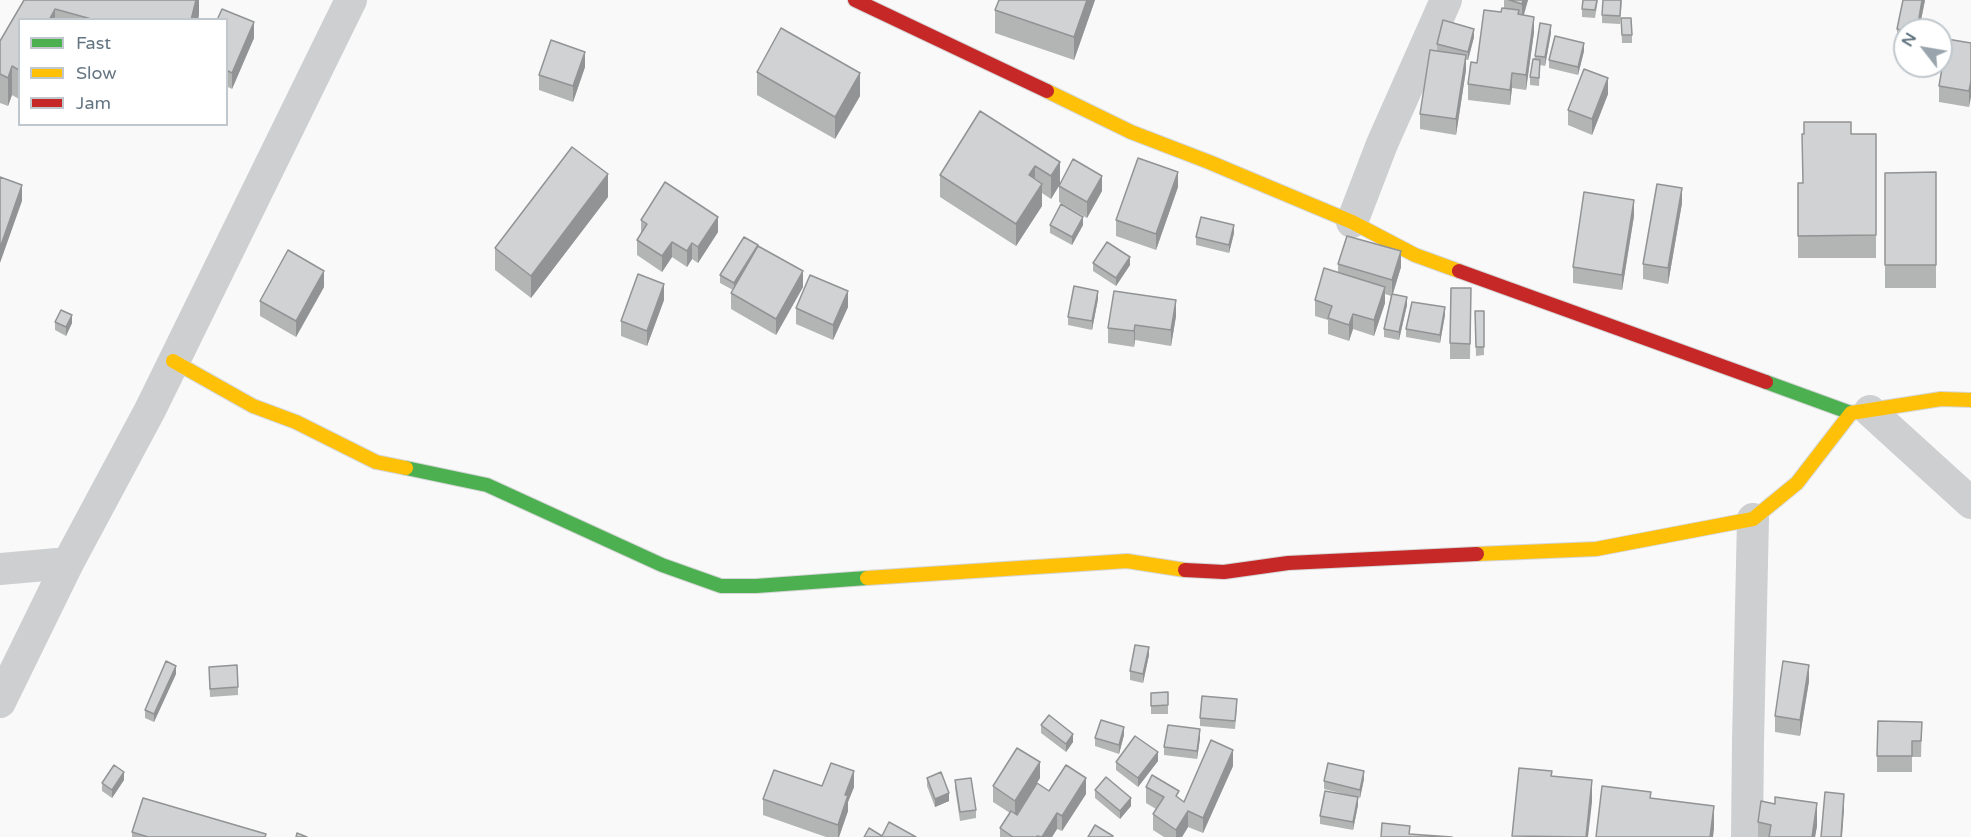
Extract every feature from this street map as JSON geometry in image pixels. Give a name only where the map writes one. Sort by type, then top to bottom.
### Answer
[{"type":"street","points":[[0,702],[68,563],[173,361],[351,0]]},
{"type":"street","points":[[855,0],[1131,132],[1352,222],[1415,255],[1860,412],[1971,503]]},
{"type":"street","points":[[1352,222],[1382,144],[1446,0]]},
{"type":"street","points":[[173,361],[253,406],[296,422],[376,462],[487,485],[662,565],[721,586],[756,586],[1127,561],[1182,570],[1224,572],[1288,563],[1596,549],[1753,519],[1797,483],[1860,412],[1941,399],[1971,400]]},
{"type":"street","points":[[1747,837],[1753,519]]},
{"type":"street","points":[[0,569],[68,563]]},
{"type":"building","points":[[24,0],[196,0],[192,18],[88,18],[55,9],[50,18],[18,18],[18,69],[12,66],[8,78],[0,74],[0,41]]},
{"type":"building","points":[[999,0],[1087,0],[1074,37],[995,10]]},
{"type":"building","points":[[1509,0],[1523,0],[1522,4]]},
{"type":"building","points":[[1583,0],[1597,0],[1595,10],[1582,9]]},
{"type":"building","points":[[1603,0],[1621,0],[1620,16],[1602,15]]},
{"type":"building","points":[[1903,0],[1922,0],[1919,18],[1899,18]]},
{"type":"building","points":[[1502,8],[1519,10],[1518,14],[1534,17],[1526,75],[1512,73],[1510,90],[1468,84],[1471,62],[1477,63],[1484,10],[1501,12]]},
{"type":"building","points":[[222,9],[254,22],[232,73],[228,71],[228,18],[218,18]]},
{"type":"building","points":[[1621,18],[1631,18],[1632,35],[1622,35]]},
{"type":"building","points":[[1443,20],[1474,29],[1468,52],[1437,44]]},
{"type":"building","points":[[1540,23],[1551,25],[1545,57],[1535,56]]},
{"type":"building","points":[[781,28],[860,73],[835,117],[757,72]]},
{"type":"building","points":[[1555,36],[1584,43],[1578,67],[1549,60]]},
{"type":"building","points":[[551,40],[585,52],[573,86],[539,75]]},
{"type":"building","points":[[1953,40],[1971,43],[1969,91],[1939,86],[1940,78],[1953,78]]},
{"type":"building","points":[[1430,50],[1466,55],[1456,119],[1420,114]]},
{"type":"building","points":[[1533,59],[1540,60],[1539,78],[1530,77]]},
{"type":"building","points":[[1584,69],[1608,78],[1592,119],[1568,110]]},
{"type":"building","points":[[980,111],[1060,162],[1051,176],[1035,166],[1029,175],[1042,184],[1016,224],[940,175]]},
{"type":"building","points":[[1804,122],[1851,122],[1851,134],[1876,134],[1876,235],[1798,236],[1798,183],[1803,183],[1802,134],[1804,134]]},
{"type":"building","points":[[572,147],[608,174],[531,276],[495,248]]},
{"type":"building","points":[[1138,158],[1178,172],[1156,234],[1116,220]]},
{"type":"building","points":[[1073,159],[1102,176],[1087,202],[1059,186]]},
{"type":"building","points":[[1936,172],[1936,265],[1885,265],[1885,173]]},
{"type":"building","points":[[0,177],[22,185],[0,248]]},
{"type":"building","points":[[665,182],[718,217],[698,247],[692,243],[687,251],[672,242],[662,256],[637,240],[647,224],[641,220]]},
{"type":"building","points":[[1657,184],[1682,188],[1668,268],[1643,264]]},
{"type":"building","points":[[1584,192],[1634,200],[1622,275],[1573,267]]},
{"type":"building","points":[[1061,204],[1083,217],[1072,237],[1050,225]]},
{"type":"building","points":[[1201,217],[1234,225],[1229,245],[1196,237]]},
{"type":"building","points":[[1347,236],[1401,251],[1392,280],[1338,264]]},
{"type":"building","points":[[744,237],[758,245],[734,283],[720,275]]},
{"type":"building","points":[[1107,242],[1130,257],[1116,278],[1093,263]]},
{"type":"building","points":[[758,246],[803,271],[776,319],[731,293]]},
{"type":"building","points":[[288,250],[324,271],[296,321],[260,301]]},
{"type":"building","points":[[1324,268],[1385,287],[1374,320],[1353,314],[1349,325],[1328,318],[1332,306],[1315,300]]},
{"type":"building","points":[[638,274],[664,284],[647,331],[621,321]]},
{"type":"building","points":[[810,275],[848,291],[833,325],[796,308]]},
{"type":"building","points":[[1074,286],[1098,291],[1092,321],[1068,317]]},
{"type":"building","points":[[1451,288],[1471,288],[1470,344],[1450,343]]},
{"type":"building","points":[[1114,291],[1176,300],[1171,330],[1135,325],[1134,331],[1108,328]]},
{"type":"building","points":[[1392,294],[1407,297],[1399,332],[1384,329]]},
{"type":"building","points":[[1412,302],[1445,307],[1440,335],[1406,329]]},
{"type":"building","points":[[61,310],[72,315],[66,327],[55,322]]},
{"type":"building","points":[[1475,311],[1484,311],[1484,347],[1476,347]]},
{"type":"building","points":[[1135,645],[1149,647],[1143,674],[1130,671]]},
{"type":"building","points":[[166,661],[176,666],[154,714],[145,710]]},
{"type":"building","points":[[1783,661],[1809,665],[1800,720],[1775,716]]},
{"type":"building","points":[[237,665],[238,687],[210,689],[209,667]]},
{"type":"building","points":[[1168,692],[1168,705],[1151,706],[1151,693]]},
{"type":"building","points":[[1202,696],[1237,699],[1235,721],[1200,718]]},
{"type":"building","points":[[1049,715],[1073,734],[1066,744],[1041,725]]},
{"type":"building","points":[[1101,720],[1124,727],[1119,745],[1095,738]]},
{"type":"building","points":[[1878,721],[1922,722],[1921,741],[1912,741],[1912,756],[1877,756]]},
{"type":"building","points":[[1168,725],[1200,729],[1197,751],[1164,747]]},
{"type":"building","points":[[1135,736],[1158,752],[1138,778],[1116,762]]},
{"type":"building","points":[[1211,740],[1233,750],[1203,818],[1188,811],[1176,830],[1153,814],[1164,797],[1146,787],[1152,775],[1179,791],[1176,796],[1184,802]]},
{"type":"building","points":[[1017,748],[1040,762],[1015,801],[993,786]]},
{"type":"building","points":[[831,763],[854,771],[845,795],[848,795],[838,825],[763,799],[774,770],[822,786]]},
{"type":"building","points":[[1328,763],[1364,771],[1360,790],[1324,781]]},
{"type":"building","points":[[114,765],[124,772],[112,790],[102,783]]},
{"type":"building","points":[[1066,765],[1086,778],[1062,816],[1057,813],[1042,837],[1013,837],[1000,828],[1011,811],[1017,815],[1037,783],[1049,791]]},
{"type":"building","points":[[1519,768],[1552,771],[1551,776],[1592,780],[1586,837],[1512,836]]},
{"type":"building","points":[[941,772],[949,793],[935,799],[927,778]]},
{"type":"building","points":[[1106,777],[1131,798],[1120,811],[1095,790]]},
{"type":"building","points":[[971,778],[976,810],[960,812],[955,780]]},
{"type":"building","points":[[1602,786],[1651,792],[1650,798],[1714,806],[1710,837],[1596,837]]},
{"type":"building","points":[[1325,791],[1358,797],[1353,822],[1320,816]]},
{"type":"building","points":[[1825,792],[1844,794],[1841,837],[1821,837]]},
{"type":"building","points":[[1775,797],[1817,803],[1812,837],[1769,837],[1771,825],[1758,822],[1761,801],[1775,804]]},
{"type":"building","points":[[143,798],[266,834],[265,837],[148,837],[132,832]]},
{"type":"building","points":[[889,822],[916,837],[864,837],[869,828],[882,836]]},
{"type":"building","points":[[1382,823],[1410,826],[1409,834],[1452,837],[1381,837]]},
{"type":"building","points":[[1095,825],[1113,836],[1088,837]]},
{"type":"traffic: fast","points":[[1766,382],[1851,413]]},
{"type":"traffic: fast","points":[[406,468],[487,485],[662,565],[721,586],[756,586],[867,578]]},
{"type":"traffic: slow","points":[[1047,91],[1131,132],[1352,222],[1415,255],[1459,271]]},
{"type":"traffic: slow","points":[[173,361],[253,406],[296,422],[376,462],[406,468]]},
{"type":"traffic: slow","points":[[1477,554],[1596,549],[1753,519],[1797,483],[1851,413],[1941,399],[1971,400]]},
{"type":"traffic: slow","points":[[867,578],[1127,561],[1185,570]]},
{"type":"traffic: jam","points":[[855,0],[1047,91]]},
{"type":"traffic: jam","points":[[1459,271],[1766,382]]},
{"type":"traffic: jam","points":[[1185,570],[1224,572],[1288,563],[1477,554]]}]
